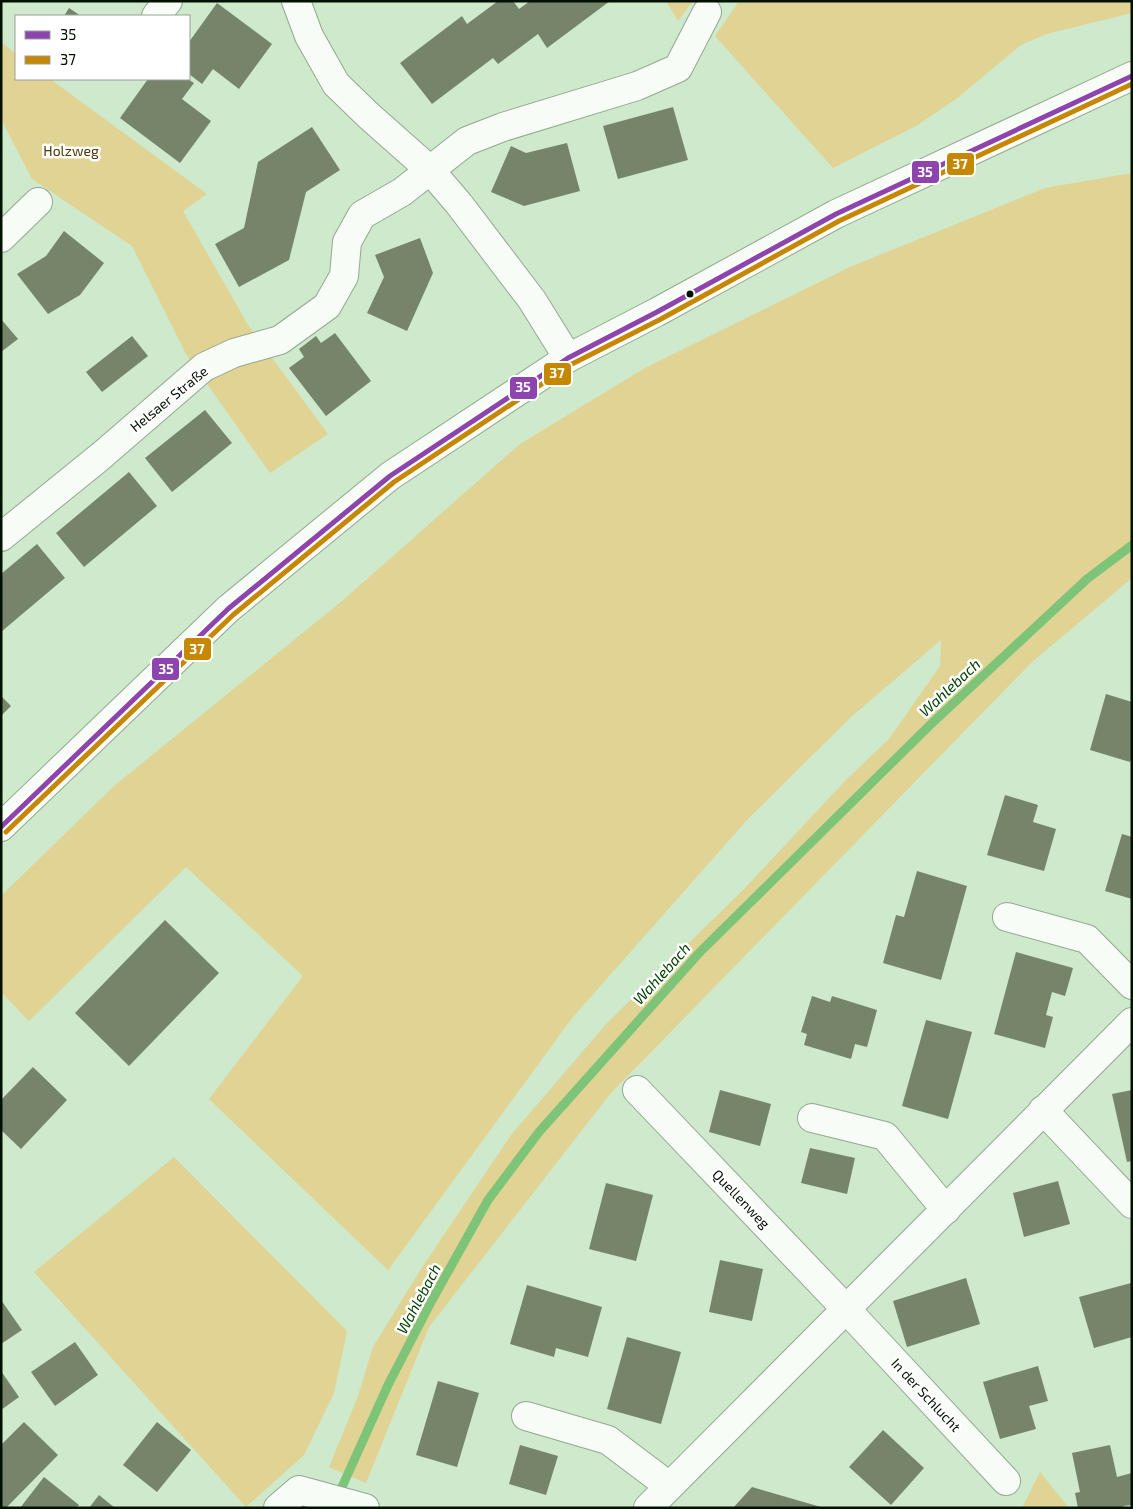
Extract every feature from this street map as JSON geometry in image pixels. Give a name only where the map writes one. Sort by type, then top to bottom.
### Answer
[{"type":"street","points":[[157,15],[168,1]]},
{"type":"street","points":[[296,1],[309,36],[336,84],[430,170],[495,250],[532,300],[568,358]]},
{"type":"street","name":"Helsaer Straße","points":[[1,537],[101,456],[204,367],[234,353],[280,340],[328,306],[344,276],[347,242],[362,215],[402,192],[467,141],[502,126],[637,86],[678,68],[707,12]]},
{"type":"street","points":[[1,827],[228,609],[390,476],[568,358],[657,312],[836,214],[1132,76]]},
{"type":"street","points":[[1,238],[38,202]]},
{"type":"street","points":[[1007,917],[1087,939],[1132,985]]},
{"type":"street","points":[[648,1508],[1132,1022]]},
{"type":"street","name":"Quellenweg","points":[[637,1090],[846,1309]]},
{"type":"street","points":[[1043,1110],[1132,1204]]},
{"type":"street","points":[[812,1118],[885,1136],[946,1210]]},
{"type":"street","name":"In der Schlucht","points":[[846,1309],[1006,1481]]},
{"type":"street","points":[[526,1416],[608,1440],[669,1486]]},
{"type":"street","points":[[278,1508],[299,1490],[365,1508]]},
{"type":"green space","points":[[666,1],[693,1],[678,21]]},
{"type":"green space","points":[[739,1],[1132,1],[1132,13],[1046,34],[1021,45],[956,99],[916,126],[833,168],[715,36]]},
{"type":"green space","name":"Holzweg","points":[[1,42],[15,53],[15,80],[51,80],[207,194],[183,211],[248,325],[328,434],[270,473],[186,354],[132,246],[32,179],[1,119]]},
{"type":"green space","points":[[1132,173],[1132,578],[1032,662],[610,1094],[429,1327],[366,1483],[329,1467],[357,1399],[373,1347],[421,1269],[511,1135],[607,1023],[744,889],[845,781],[889,739],[940,666],[941,640],[851,717],[747,820],[572,1018],[388,1270],[209,1099],[303,976],[186,867],[29,1021],[1,992],[1,896],[114,786],[342,601],[520,444],[645,368],[850,267],[1045,188]]},
{"type":"green space","points":[[174,1157],[347,1331],[334,1393],[304,1455],[246,1507],[34,1272]]},
{"type":"green space","points":[[1040,1472],[1069,1508],[1022,1508]]},
{"type":"building","points":[[498,1],[513,1],[519,9],[530,1],[610,1],[547,48],[538,34],[498,64],[493,58],[432,104],[400,63],[462,16],[467,24]]},
{"type":"building","points":[[217,3],[272,44],[239,89],[213,69],[202,84],[190,75],[190,41]]},
{"type":"building","points":[[69,8],[80,15],[65,15]]},
{"type":"building","points":[[147,80],[190,80],[194,83],[182,99],[211,121],[180,163],[120,118]]},
{"type":"building","points":[[673,107],[688,160],[618,179],[603,126]]},
{"type":"building","points":[[312,127],[340,170],[306,192],[289,260],[239,287],[215,244],[244,228],[258,162]]},
{"type":"building","points":[[567,143],[580,191],[524,206],[491,192],[511,146],[526,153]]},
{"type":"building","points":[[64,231],[104,263],[80,295],[48,314],[17,274],[46,256]]},
{"type":"building","points":[[420,238],[433,273],[407,331],[367,313],[384,277],[375,255]]},
{"type":"building","points":[[1,319],[18,339],[1,352]]},
{"type":"building","points":[[335,333],[371,381],[326,416],[289,368],[304,357],[299,349],[316,336],[321,343]]},
{"type":"building","points":[[132,336],[148,356],[102,392],[86,372]]},
{"type":"building","points":[[205,410],[232,443],[172,492],[145,458]]},
{"type":"building","points":[[129,472],[157,506],[84,567],[56,533]]},
{"type":"building","points":[[37,544],[65,578],[1,632],[1,574]]},
{"type":"building","points":[[1106,694],[1132,702],[1132,756],[1130,762],[1090,750]]},
{"type":"building","points":[[1,696],[11,706],[1,716]]},
{"type":"building","points":[[1005,795],[1038,805],[1033,822],[1056,829],[1044,871],[987,855]]},
{"type":"building","points":[[1122,834],[1132,837],[1132,899],[1105,891]]},
{"type":"building","points":[[917,871],[967,886],[941,980],[883,963],[896,915],[904,917]]},
{"type":"building","points":[[165,920],[219,973],[129,1066],[75,1013]]},
{"type":"building","points":[[1016,952],[1073,968],[1065,996],[1052,992],[1046,1015],[1053,1017],[1045,1048],[994,1034]]},
{"type":"building","points":[[812,996],[830,1002],[832,996],[877,1010],[867,1047],[855,1044],[851,1059],[804,1045],[807,1034],[801,1032]]},
{"type":"building","points":[[926,1020],[972,1032],[948,1119],[902,1106]]},
{"type":"building","points":[[33,1067],[67,1100],[21,1149],[1,1130],[1,1100]]},
{"type":"building","points":[[720,1090],[771,1104],[760,1146],[709,1132]]},
{"type":"building","points":[[1132,1090],[1132,1161],[1127,1162],[1112,1094]]},
{"type":"building","points":[[810,1148],[855,1158],[847,1194],[801,1183]]},
{"type":"building","points":[[1058,1181],[1070,1224],[1024,1237],[1013,1193]]},
{"type":"building","points":[[606,1183],[653,1195],[636,1261],[589,1249]]},
{"type":"building","points":[[720,1260],[763,1269],[752,1321],[709,1312]]},
{"type":"building","points":[[966,1278],[980,1324],[907,1347],[893,1301]]},
{"type":"building","points":[[1131,1283],[1132,1337],[1094,1348],[1079,1297]]},
{"type":"building","points":[[527,1285],[602,1307],[588,1357],[556,1348],[554,1357],[510,1344]]},
{"type":"building","points":[[1,1300],[22,1330],[1,1344]]},
{"type":"building","points":[[627,1337],[681,1352],[661,1424],[607,1409]]},
{"type":"building","points":[[75,1342],[98,1375],[55,1406],[31,1372]]},
{"type":"building","points":[[1038,1366],[1048,1401],[1029,1406],[1036,1429],[1000,1439],[983,1382]]},
{"type":"building","points":[[1,1371],[19,1397],[1,1410]]},
{"type":"building","points":[[438,1381],[479,1393],[457,1467],[416,1455]]},
{"type":"building","points":[[24,1422],[58,1455],[6,1508],[1,1508],[1,1445]]},
{"type":"building","points":[[157,1422],[191,1450],[157,1492],[123,1465]]},
{"type":"building","points":[[883,1430],[924,1468],[891,1505],[849,1467]]},
{"type":"building","points":[[520,1445],[558,1456],[546,1495],[509,1484]]},
{"type":"building","points":[[1110,1445],[1117,1477],[1132,1473],[1132,1505],[1123,1506],[1124,1508],[1078,1508],[1075,1493],[1080,1492],[1072,1453]]},
{"type":"building","points":[[44,1477],[79,1505],[76,1508],[20,1508]]},
{"type":"building","points":[[752,1487],[821,1507],[821,1508],[733,1508]]},
{"type":"building","points":[[99,1495],[115,1508],[89,1508]]},
{"type":"waterway","name":"Wahlebach","points":[[337,1498],[388,1385],[431,1302],[488,1200],[539,1132],[700,952],[930,725],[1087,579],[1132,545]]},
{"type":"transit line","name":"35","points":[[1,827],[228,609],[390,476],[568,358],[657,312],[836,214],[1132,76]]},
{"type":"transit line","name":"37","points":[[6,832],[233,615],[394,482],[572,364],[661,319],[839,221],[1132,84]]}]
